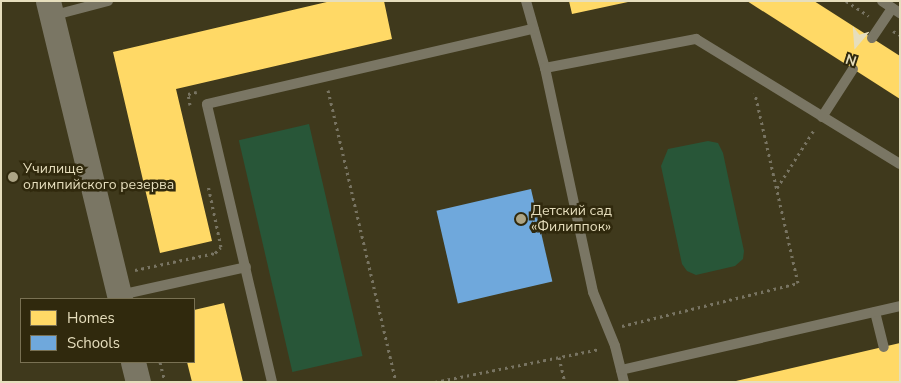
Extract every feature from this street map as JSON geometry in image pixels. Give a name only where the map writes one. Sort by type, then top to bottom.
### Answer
[{"type":"street","points":[[50,8],[118,290]]},
{"type":"street","points":[[134,363],[138,382]]},
{"type":"lane","points":[[50,8],[108,1]]},
{"type":"lane","points":[[526,1],[545,68],[592,292],[609,329],[624,382]]},
{"type":"lane","points":[[872,38],[896,10],[882,1]]},
{"type":"lane","points":[[272,382],[207,104],[533,29]]},
{"type":"lane","points":[[545,68],[696,39],[750,70],[822,117],[900,164]]},
{"type":"lane","points":[[822,117],[853,69]]},
{"type":"lane","points":[[118,290],[246,267]]},
{"type":"lane","points":[[621,370],[900,306]]},
{"type":"lane","points":[[875,312],[884,347]]},
{"type":"path","points":[[609,329],[798,283],[750,70]]},
{"type":"path","points":[[325,77],[396,382]]},
{"type":"path","points":[[192,113],[188,94],[207,90]]},
{"type":"path","points":[[776,188],[822,117]]},
{"type":"path","points":[[118,290],[215,253],[221,247],[206,180]]},
{"type":"path","points":[[435,382],[615,346]]},
{"type":"path","points":[[559,357],[564,382]]},
{"type":"path","points":[[160,363],[165,382]]},
{"type":"green space","points":[[309,124],[363,356],[292,372],[239,140]]},
{"type":"green space","points":[[708,141],[718,143],[723,153],[744,251],[743,259],[735,266],[696,275],[687,271],[682,264],[661,166],[668,149]]},
{"type":"building: Homes","points":[[331,1],[384,1],[392,39],[176,89],[212,241],[160,253],[113,52]]},
{"type":"building: Homes","points":[[569,1],[628,1],[628,2],[572,14]]},
{"type":"building: Homes","points":[[747,1],[814,1],[900,56],[900,99]]},
{"type":"building: Homes","points":[[224,303],[243,382],[192,382],[187,363],[195,363],[195,310]]},
{"type":"building: Homes","points":[[900,343],[900,382],[736,381]]},
{"type":"building: Schools","points":[[531,189],[552,282],[458,303],[436,211]]},
{"type":"place","name":"Училище олимпийского резерва","points":[[13,177]]},
{"type":"place","name":"Детский сад «Филиппок»","points":[[521,219]]}]
